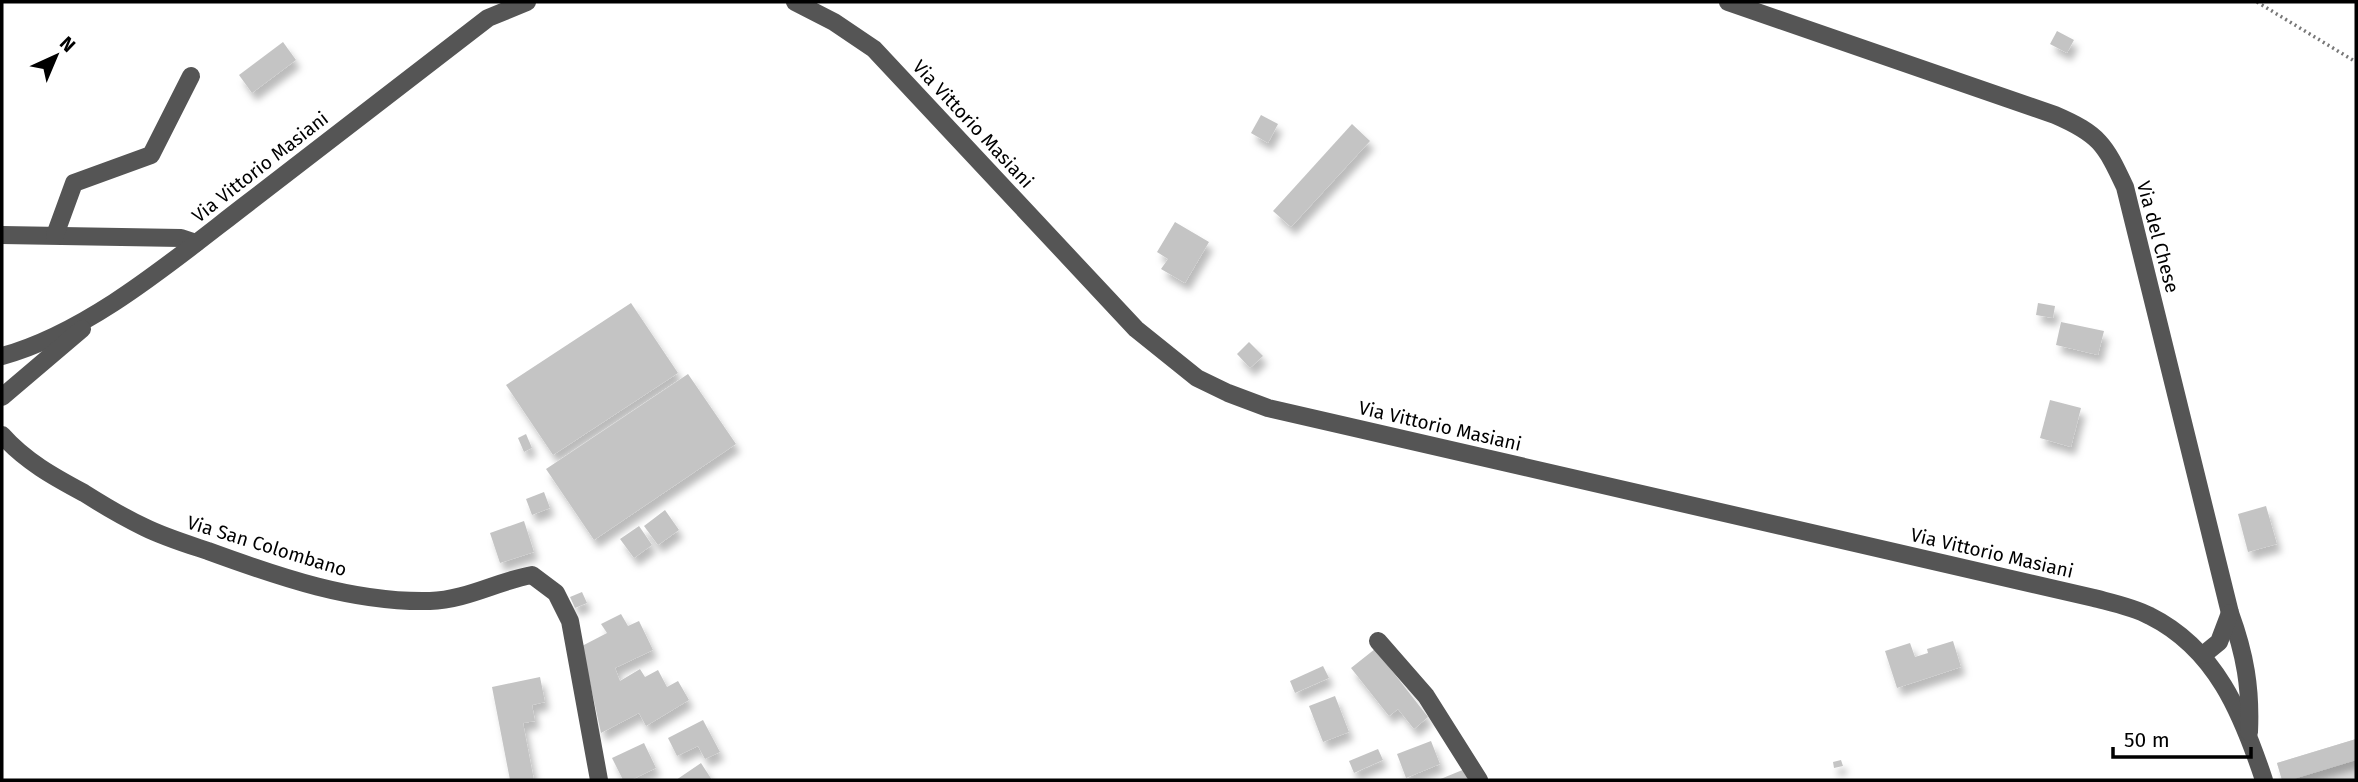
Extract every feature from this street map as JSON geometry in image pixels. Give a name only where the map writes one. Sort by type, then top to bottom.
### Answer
[{"type":"street","points":[[488,18],[504,2]]},
{"type":"street","name":"Via Vittorio Masiani","points":[[7,354],[69,330],[109,305],[196,243],[488,18],[527,2]]},
{"type":"street","name":"Via Vittorio Masiani","points":[[795,2],[834,22],[874,49],[1136,329],[1197,377],[1228,393],[1268,408],[2110,602],[2148,615],[2172,628],[2203,655]]},
{"type":"street","name":"Via del Chese","points":[[1728,2],[2054,115],[2083,127],[2097,138],[2114,163],[2125,187],[2230,613],[2246,667],[2250,704],[2249,736]]},
{"type":"street","points":[[55,235],[74,183],[151,155],[191,76]]},
{"type":"street","points":[[2,235],[181,237],[196,243]]},
{"type":"street","points":[[2,397],[109,305]]},
{"type":"street","points":[[2,397],[12,379],[14,364],[7,354]]},
{"type":"street","name":"Via San Colombano","points":[[2,435],[15,450],[44,471],[145,528],[246,565],[327,590],[432,601],[478,592],[532,575],[556,593],[570,621],[599,780]]},
{"type":"street","points":[[2203,655],[2219,642],[2230,613]]},
{"type":"street","points":[[1378,641],[1426,696],[1479,780]]},
{"type":"street","name":"Via del Chese","points":[[2203,655],[2232,698],[2264,780]]},
{"type":"street","points":[[2218,676],[2229,676],[2246,667]]},
{"type":"path","points":[[2257,2],[2356,62]]},
{"type":"shaded area","points":[[2356,739],[2356,780],[2282,780],[2277,763]]},
{"type":"building","points":[[2057,31],[2074,40],[2067,53],[2050,44]]},
{"type":"building","points":[[283,42],[296,60],[252,93],[239,75]]},
{"type":"building","points":[[1261,115],[1278,124],[1268,143],[1251,133]]},
{"type":"building","points":[[1352,124],[1370,141],[1291,227],[1273,211]]},
{"type":"building","points":[[1175,222],[1209,242],[1185,283],[1161,269],[1168,259],[1157,252]]},
{"type":"building","points":[[631,303],[678,373],[553,455],[506,385]]},
{"type":"building","points":[[2038,303],[2055,306],[2053,318],[2036,315]]},
{"type":"building","points":[[2061,322],[2104,331],[2098,355],[2056,345]]},
{"type":"building","points":[[1249,342],[1263,356],[1250,368],[1237,354]]},
{"type":"building","points":[[688,374],[736,444],[594,540],[546,469]]},
{"type":"building","points":[[2050,400],[2081,408],[2071,447],[2040,438]]},
{"type":"building","points":[[526,434],[532,448],[524,452],[518,438]]},
{"type":"building","points":[[544,492],[550,508],[532,515],[526,499]]},
{"type":"building","points":[[2266,506],[2277,544],[2248,552],[2238,514]]},
{"type":"building","points":[[665,510],[679,530],[658,545],[644,526]]},
{"type":"building","points":[[524,521],[534,552],[500,563],[490,533]]},
{"type":"building","points":[[639,526],[652,545],[634,558],[620,539]]},
{"type":"building","points":[[582,592],[587,603],[575,608],[570,597]]},
{"type":"building","points":[[621,614],[628,626],[639,621],[653,650],[615,668],[620,681],[640,669],[645,677],[658,670],[667,687],[678,681],[689,700],[646,726],[639,713],[601,733],[582,646],[607,633],[601,624]]},
{"type":"building","points":[[1953,641],[1961,667],[1897,688],[1885,651],[1910,643],[1915,657],[1928,653],[1927,649]]},
{"type":"building","points":[[1375,649],[1428,717],[1414,729],[1398,709],[1389,716],[1351,668]]},
{"type":"building","points":[[1323,666],[1329,678],[1295,693],[1290,681]]},
{"type":"building","points":[[540,677],[545,702],[532,705],[535,721],[523,723],[534,780],[510,780],[492,687]]},
{"type":"building","points":[[1335,696],[1349,732],[1323,742],[1309,706]]},
{"type":"building","points":[[703,720],[720,752],[705,759],[698,746],[677,756],[668,738]]},
{"type":"building","points":[[2356,739],[2356,760],[2282,780],[2277,763]]},
{"type":"building","points":[[1431,741],[1440,764],[1406,778],[1397,754]]},
{"type":"building","points":[[644,743],[656,768],[631,780],[623,780],[612,758]]},
{"type":"building","points":[[1378,749],[1383,760],[1354,773],[1349,761]]},
{"type":"building","points":[[1841,760],[1843,766],[1834,768],[1833,762]]},
{"type":"building","points":[[701,763],[712,780],[676,780]]},
{"type":"building","points":[[1465,769],[1470,780],[1438,780]]}]
